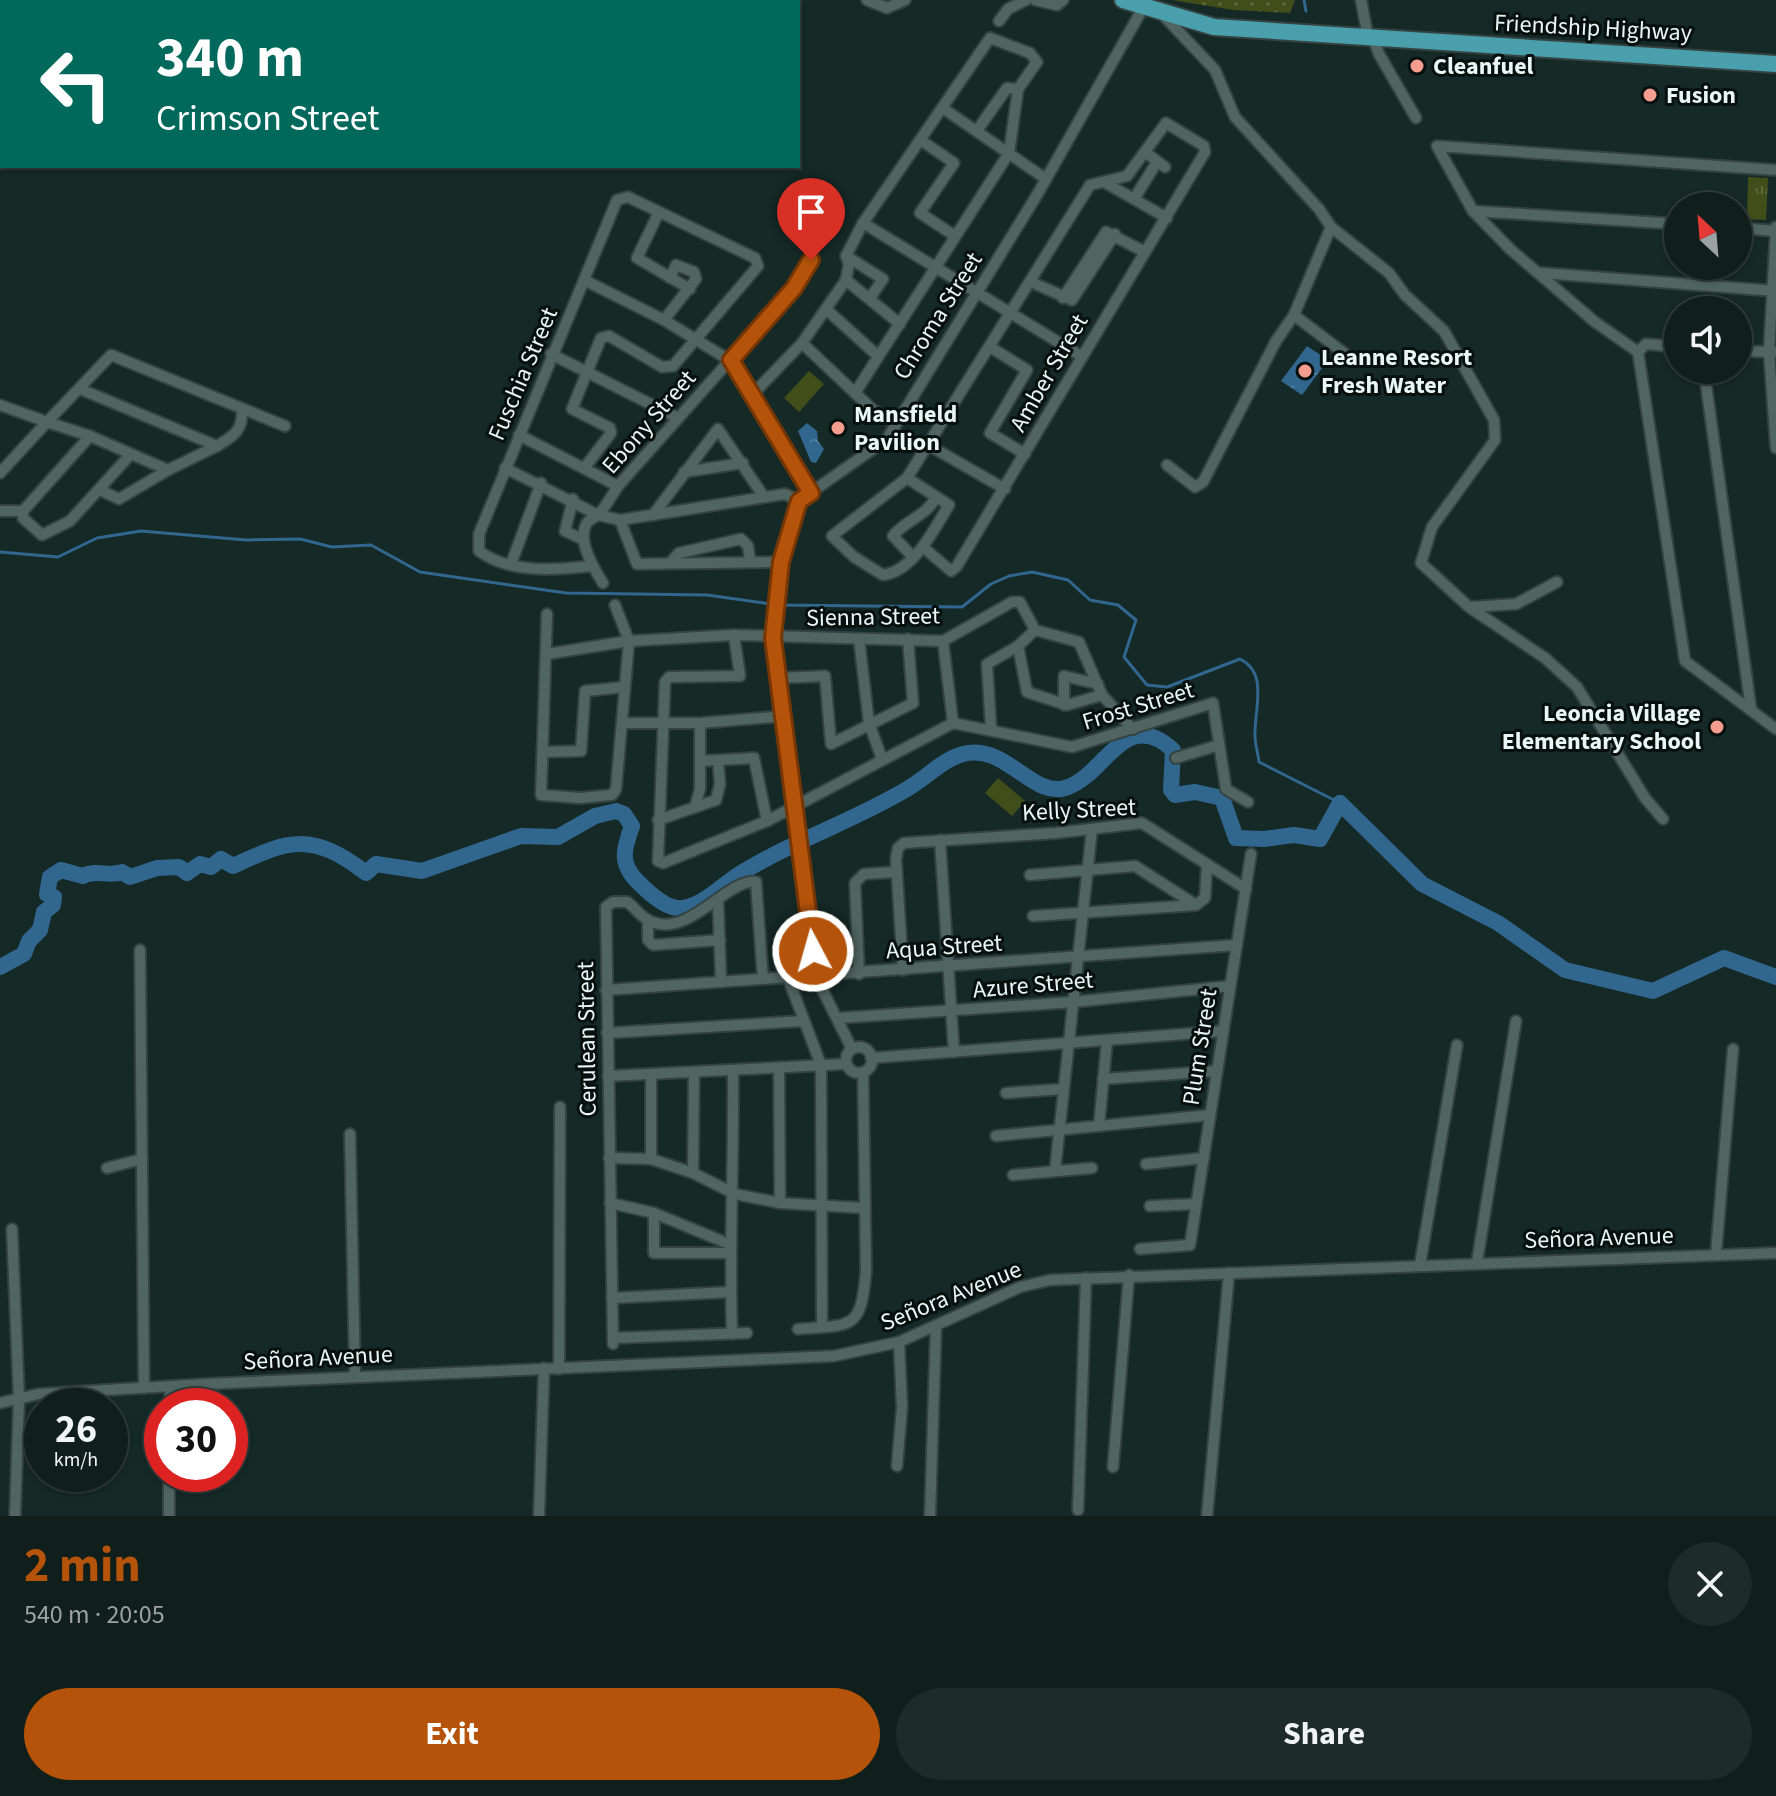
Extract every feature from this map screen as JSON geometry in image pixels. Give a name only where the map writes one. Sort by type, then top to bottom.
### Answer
[{"type":"main road","name":"Friendship Highway","points":[[1123,0],[1163,15],[1214,27],[1776,64]]},
{"type":"street","points":[[867,0],[887,8],[905,0]]},
{"type":"street","points":[[999,21],[1008,9],[1026,0]]},
{"type":"street","points":[[1035,0],[1057,5],[1063,0]]},
{"type":"street","points":[[1361,0],[1371,37],[1416,118]]},
{"type":"street","name":"Chroma Street","points":[[799,501],[887,439],[1046,179],[1143,8]]},
{"type":"street","points":[[1163,15],[1215,70],[1235,117],[1319,209],[1331,227],[1389,273],[1405,295],[1444,331],[1494,420],[1495,440],[1432,527],[1421,563],[1469,607],[1545,658],[1577,687],[1645,798],[1663,819]]},
{"type":"street","points":[[751,396],[802,343],[827,310],[846,280],[849,264],[846,256],[863,223],[990,38],[1035,57],[1037,62],[1018,89],[1009,153],[855,393]]},
{"type":"street","points":[[978,129],[1007,88],[1018,89]]},
{"type":"street","points":[[944,109],[978,129],[1046,179]]},
{"type":"street","name":"Amber Street","points":[[912,556],[895,571],[883,575],[854,557],[832,536],[907,478],[1012,315],[1090,185],[1127,176],[1166,123],[1204,146],[1203,157],[1167,218],[1081,356],[1005,489],[951,571],[923,547]]},
{"type":"street","points":[[922,141],[954,163],[920,213],[955,236]]},
{"type":"street","points":[[1776,170],[1437,146],[1473,211],[1510,249],[1542,273],[1595,322],[1638,352],[1685,661],[1693,671],[1776,729]]},
{"type":"street","points":[[1134,199],[1161,164],[1145,152]]},
{"type":"street","points":[[1104,182],[1167,218]]},
{"type":"street","name":"Fuschia Street","points":[[511,564],[479,551],[479,534],[551,354],[617,200],[628,197],[658,214]]},
{"type":"street","points":[[1473,211],[1664,223]]},
{"type":"street","points":[[585,467],[611,433],[603,424],[572,409],[586,371],[605,336],[669,368],[758,266],[755,258],[658,214],[637,258],[690,289]]},
{"type":"street","points":[[863,223],[1081,356]]},
{"type":"street","points":[[1167,465],[1195,487],[1203,482],[1276,341],[1294,315],[1331,227]]},
{"type":"street","points":[[1752,228],[1776,229],[1772,352],[1776,448]]},
{"type":"street","points":[[1031,282],[1072,300],[1115,234],[1145,252]]},
{"type":"street","points":[[846,256],[883,279],[870,298]]},
{"type":"street","name":"Ebony Street","points":[[584,540],[584,528],[598,515],[618,486],[794,288],[811,260]]},
{"type":"street","points":[[664,320],[690,289],[695,274],[676,265],[670,278]]},
{"type":"street","points":[[1542,273],[1775,290]]},
{"type":"street","points":[[584,280],[664,320],[731,360],[811,493]]},
{"type":"street","points":[[846,280],[900,324]]},
{"type":"street","points":[[827,310],[878,356]]},
{"type":"street","points":[[1294,315],[1344,353]]},
{"type":"street","points":[[802,343],[855,393],[895,423]]},
{"type":"street","points":[[1638,352],[1646,344],[1664,346]]},
{"type":"street","points":[[990,347],[1027,370],[990,433],[1025,454]]},
{"type":"street","points":[[1752,351],[1772,352]]},
{"type":"street","points":[[551,354],[678,418]]},
{"type":"street","points":[[0,473],[111,355],[285,426]]},
{"type":"street","points":[[1706,384],[1751,709]]},
{"type":"street","points":[[80,389],[217,446]]},
{"type":"street","points":[[1,407],[90,436],[168,470]]},
{"type":"street","points":[[100,490],[119,499],[217,446],[236,434],[242,422],[242,410]]},
{"type":"street","points":[[653,515],[718,429],[764,497]]},
{"type":"street","points":[[519,435],[618,486]]},
{"type":"street","points":[[90,436],[23,511],[23,518],[42,535],[70,521],[131,454]]},
{"type":"street","points":[[930,446],[1005,489]]},
{"type":"street","points":[[684,472],[743,463]]},
{"type":"street","points":[[505,468],[573,499],[598,515],[620,520],[708,509],[785,494],[799,501],[781,562],[773,638],[816,977],[852,1049],[846,1064]]},
{"type":"street","points":[[907,478],[949,505],[923,547],[912,556],[893,536],[901,526],[929,508],[936,497]]},
{"type":"street","points":[[541,483],[511,564],[535,568],[592,566]]},
{"type":"street","points":[[573,499],[565,531],[584,540],[592,566],[603,583]]},
{"type":"street","points":[[0,511],[23,511]]},
{"type":"street","points":[[620,520],[634,562],[781,562]]},
{"type":"street","points":[[671,562],[679,553],[741,539],[748,546],[750,560]]},
{"type":"street","points":[[1469,607],[1516,604],[1557,582]]},
{"type":"street","name":"Sienna Street","points":[[547,654],[629,641],[734,635],[943,641],[1012,602],[1020,602],[1035,630]]},
{"type":"street","points":[[547,614],[541,792],[545,797],[612,795],[616,789],[629,641],[615,605]]},
{"type":"street","points":[[991,728],[987,664],[1018,646],[1035,630],[1079,642],[1102,695],[1133,729]]},
{"type":"street","points":[[734,635],[740,676],[666,679],[658,820],[658,861],[663,863],[796,808],[953,723],[943,641]]},
{"type":"street","points":[[859,639],[869,723],[882,759]]},
{"type":"street","points":[[779,678],[825,676],[831,744],[913,703],[908,639]]},
{"type":"street","points":[[1018,646],[1027,692],[1064,705],[1102,695]]},
{"type":"street","points":[[1064,705],[1064,676],[1098,684]]},
{"type":"street","points":[[543,752],[581,751],[585,691],[624,687]]},
{"type":"street","name":"Frost Street","points":[[953,723],[991,728],[1072,747],[1213,703],[1226,789],[1248,802]]},
{"type":"street","points":[[623,723],[700,723],[785,716]]},
{"type":"street","points":[[695,807],[700,789],[700,723]]},
{"type":"street","points":[[1176,758],[1219,745]]},
{"type":"street","points":[[700,761],[754,758],[767,821]]},
{"type":"street","points":[[658,820],[716,800],[720,784],[718,760]]},
{"type":"street","name":"Kelly Street","points":[[896,872],[898,848],[904,843],[1142,823],[1246,889]]},
{"type":"street","points":[[1055,1171],[1090,870],[1092,829]]},
{"type":"street","points":[[940,840],[954,1052]]},
{"type":"street","name":"Plum Street","points":[[1140,1249],[1190,1245],[1251,854]]},
{"type":"street","points":[[1033,916],[1196,905],[1205,898],[1207,864]]},
{"type":"street","points":[[1030,875],[1135,866],[1196,905]]},
{"type":"street","points":[[859,974],[855,883],[864,874],[896,872],[903,970]]},
{"type":"street","points":[[720,940],[653,945],[648,940],[648,920],[665,924],[697,914],[749,881],[758,884],[763,979]]},
{"type":"street","points":[[718,901],[721,982]]},
{"type":"street","name":"Cerulean Street","points":[[648,920],[627,902],[613,902],[606,907],[613,1341],[732,1334]]},
{"type":"street","name":"Aqua Street","points":[[606,990],[1237,945]]},
{"type":"street","points":[[140,950],[144,1388]]},
{"type":"street","points":[[788,978],[821,1065],[822,1327]]},
{"type":"street","name":"Azure Street","points":[[839,1018],[1073,1002],[1230,986]]},
{"type":"street","points":[[607,1033],[804,1021]]},
{"type":"street","points":[[1477,1262],[1516,1021]]},
{"type":"street","points":[[871,1058],[1223,1031]]},
{"type":"street","points":[[1099,1126],[1107,1041]]},
{"type":"street","points":[[1420,1265],[1457,1045]]},
{"type":"street","points":[[852,1049],[865,1049],[871,1058]]},
{"type":"street","points":[[1716,1254],[1733,1049]]},
{"type":"street","points":[[798,1329],[852,1321],[860,1315],[863,1302],[863,1072],[871,1058]]},
{"type":"street","points":[[608,1076],[846,1064]]},
{"type":"street","points":[[846,1064],[854,1073],[863,1072]]},
{"type":"street","points":[[779,1068],[780,1203]]},
{"type":"street","points":[[733,1070],[735,1194],[729,1248],[732,1334],[747,1333]]},
{"type":"street","points":[[1103,1079],[1217,1071]]},
{"type":"street","points":[[693,1173],[694,1072]]},
{"type":"street","points":[[651,1075],[651,1159]]},
{"type":"street","points":[[1006,1093],[1063,1089]]},
{"type":"street","points":[[559,1369],[560,1107]]},
{"type":"street","points":[[996,1136],[1210,1115]]},
{"type":"street","points":[[350,1134],[355,1376]]},
{"type":"street","points":[[609,1158],[651,1159],[693,1173],[735,1194],[780,1203],[821,1208],[864,1208]]},
{"type":"street","points":[[1146,1164],[1204,1158]]},
{"type":"street","points":[[107,1168],[142,1159]]},
{"type":"street","points":[[1013,1175],[1092,1168]]},
{"type":"street","points":[[610,1203],[654,1213],[729,1248]]},
{"type":"street","points":[[1150,1206],[1196,1204]]},
{"type":"street","points":[[654,1213],[654,1253],[729,1248]]},
{"type":"street","points":[[12,1229],[19,1399],[15,1516]]},
{"type":"street","name":"Señora Avenue","points":[[0,1403],[39,1394],[355,1376],[834,1356],[899,1342],[1020,1287],[1086,1278],[1776,1253]]},
{"type":"street","points":[[1207,1516],[1229,1273]]},
{"type":"street","points":[[1113,1467],[1129,1275]]},
{"type":"street","points":[[1078,1510],[1086,1278]]},
{"type":"street","points":[[612,1298],[730,1292]]},
{"type":"street","points":[[930,1516],[936,1326]]},
{"type":"street","points":[[897,1466],[902,1407],[899,1342]]},
{"type":"street","points":[[539,1516],[544,1368]]},
{"type":"street","points":[[169,1492],[169,1516]]},
{"type":"green space","points":[[1172,0],[1295,0],[1290,13],[1233,10]]},
{"type":"green space","points":[[1748,177],[1768,178],[1766,220],[1752,219],[1752,192],[1748,192]]},
{"type":"green space","points":[[809,371],[824,384],[799,412],[784,398]]},
{"type":"green space","points":[[998,778],[1025,801],[1012,816],[985,793]]},
{"type":"water","name":"Leanne Resort Fresh Water","points":[[1307,346],[1328,360],[1302,395],[1281,381]]},
{"type":"water","points":[[807,423],[817,431],[818,441],[824,449],[816,463],[811,462],[798,431]]},
{"type":"waterway","points":[[1304,0],[1306,11]]},
{"type":"waterway","points":[[0,552],[58,557],[97,538],[141,531],[246,540],[300,539],[332,547],[371,545],[420,572],[566,593],[707,595],[778,605],[962,607],[991,584],[1009,576],[1032,572],[1068,580],[1090,600],[1118,605],[1136,620],[1124,657],[1147,685],[1167,687],[1240,659],[1249,665],[1257,682],[1255,736],[1259,762],[1340,803]]},
{"type":"waterway","points":[[0,967],[24,954],[29,941],[40,930],[44,912],[53,905],[54,897],[47,894],[50,877],[61,870],[83,876],[122,872],[130,877],[157,868],[179,867],[187,873],[200,864],[211,867],[221,859],[233,866],[270,850],[301,844],[330,851],[366,873],[376,864],[422,871],[521,836],[558,837],[595,816],[616,811],[624,814],[632,826],[625,855],[631,874],[661,901],[672,907],[685,908],[700,902],[777,853],[886,801],[948,760],[963,754],[993,756],[1031,780],[1055,789],[1081,780],[1129,739],[1142,735],[1157,738],[1173,750],[1171,790],[1175,795],[1195,792],[1222,798],[1236,838],[1264,839],[1294,835],[1320,839],[1340,803]]},
{"type":"waterway","points":[[1340,803],[1422,884],[1498,923],[1565,970],[1653,991],[1724,958],[1776,977]]},
{"type":"place","name":"Cleanfuel","points":[[1417,66]]},
{"type":"place","name":"Fusion","points":[[1650,95]]},
{"type":"place","name":"Leanne Resort Fresh Water","points":[[1305,371]]},
{"type":"place","name":"Mansfield Pavilion","points":[[838,428]]},
{"type":"place","name":"Leoncia Village Elementary School","points":[[1717,727]]},
{"type":"route","points":[[811,260],[794,288],[731,360],[811,493],[799,501],[781,562],[773,638],[813,951]]}]
